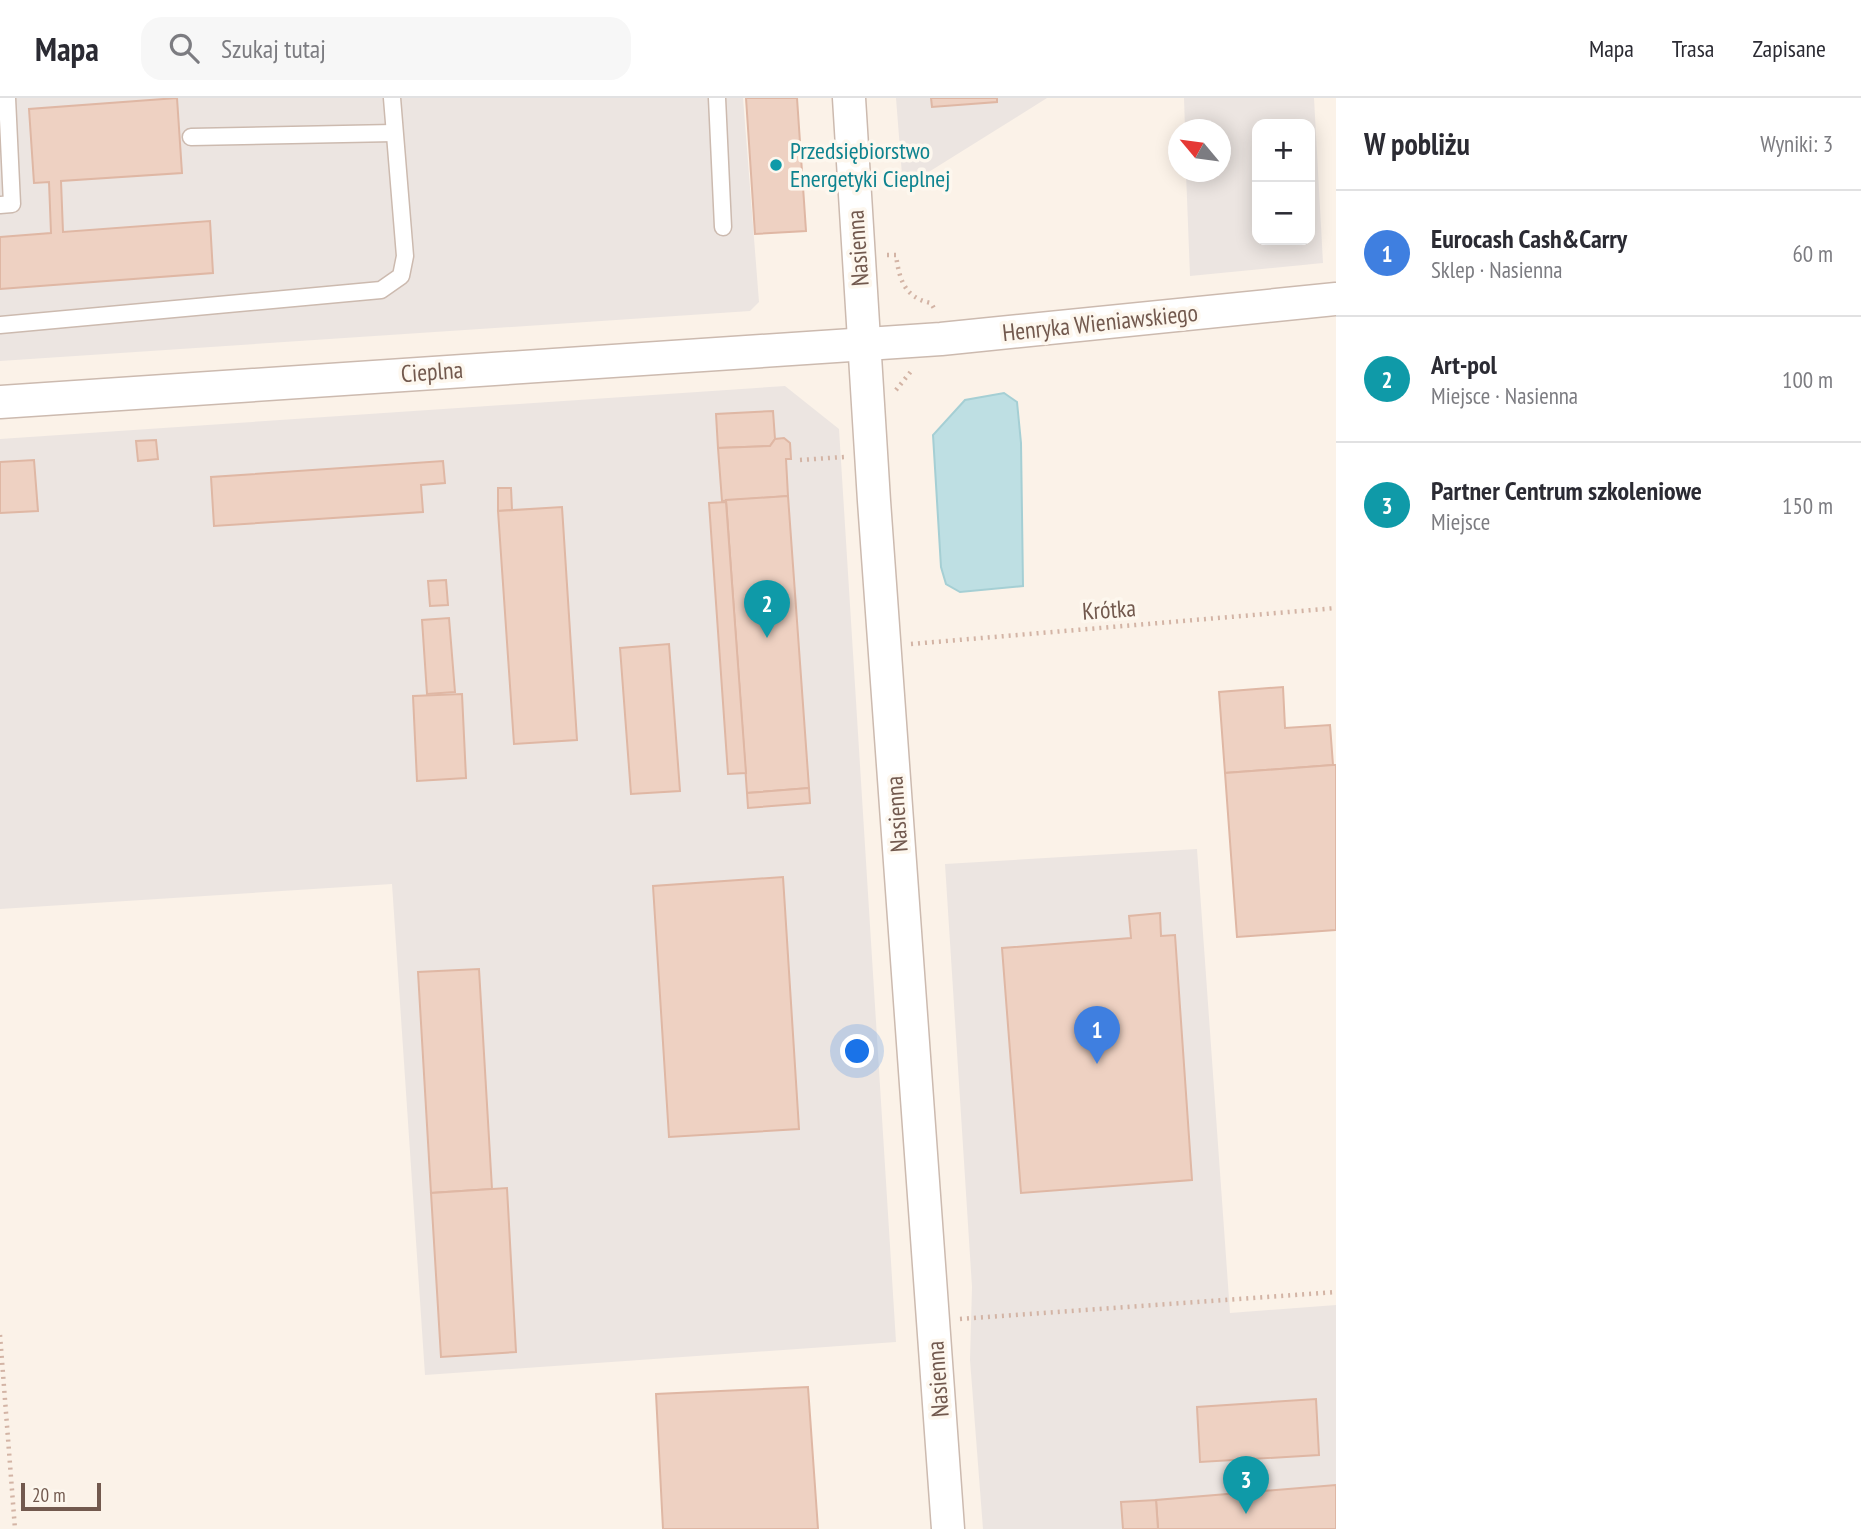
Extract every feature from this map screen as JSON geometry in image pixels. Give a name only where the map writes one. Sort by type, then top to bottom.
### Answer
[{"type":"street","name":"Nasienna","points":[[849,98],[868,404],[948,1529]]},
{"type":"street","name":"Henryka Wieniawskiego","points":[[864,344],[941,339],[1336,299]]},
{"type":"street","name":"Cieplna","points":[[0,402],[864,344]]},
{"type":"lane","points":[[0,205],[12,204],[7,98]]},
{"type":"lane","points":[[0,325],[381,290],[401,276],[405,256],[392,98]]},
{"type":"lane","points":[[717,98],[723,227]]},
{"type":"lane","points":[[191,137],[394,134]]},
{"type":"path","points":[[887,256],[895,255],[899,278],[907,291],[922,301],[931,303],[936,311]]},
{"type":"path","points":[[868,404],[892,401],[900,383],[914,368]]},
{"type":"path","points":[[800,460],[852,456]]},
{"type":"path","name":"Krótka","points":[[886,647],[1336,608]]},
{"type":"path","points":[[934,1320],[1336,1292]]},
{"type":"path","points":[[0,1335],[15,1529]]},
{"type":"shaded area","name":"Przedsiębiorstwo Energetyki Cieplnej","points":[[0,98],[743,98],[759,302],[750,311],[0,361]]},
{"type":"shaded area","points":[[896,98],[1047,98],[903,188]]},
{"type":"shaded area","points":[[1184,98],[1314,98],[1323,263],[1190,276],[1186,182],[1231,182],[1231,119],[1185,119]]},
{"type":"shaded area","points":[[785,386],[839,429],[896,1342],[425,1375],[392,884],[0,909],[0,439]]},
{"type":"shaded area","points":[[1197,849],[1230,1313],[1336,1305],[1336,1529],[983,1529],[970,1360],[972,1287],[945,864]]},
{"type":"water","points":[[1004,393],[1017,402],[1021,443],[1023,586],[960,592],[946,584],[941,567],[933,435],[965,400]]},
{"type":"building","points":[[177,98],[182,173],[61,181],[63,232],[210,221],[213,273],[0,289],[0,237],[51,233],[49,182],[34,183],[29,109]]},
{"type":"building","name":"Przedsiębiorstwo Energetyki Cieplnej","points":[[746,98],[797,98],[806,231],[755,234]]},
{"type":"building","points":[[931,98],[997,98],[997,102],[932,107]]},
{"type":"building","points":[[773,411],[775,439],[770,446],[718,448],[716,414]]},
{"type":"building","points":[[784,438],[790,443],[791,459],[786,459],[788,496],[722,501],[718,448],[770,446],[775,439]]},
{"type":"building","points":[[156,440],[158,459],[138,461],[136,441]]},
{"type":"building","points":[[34,460],[38,511],[0,513],[0,462]]},
{"type":"building","points":[[443,461],[445,483],[421,485],[423,512],[214,526],[211,477]]},
{"type":"building","points":[[498,488],[511,488],[512,510],[498,511]]},
{"type":"building","points":[[788,496],[809,788],[747,793],[726,500]]},
{"type":"building","points":[[726,502],[746,773],[728,774],[709,503]]},
{"type":"building","points":[[562,507],[577,740],[514,744],[498,511]]},
{"type":"building","points":[[446,580],[448,605],[430,606],[428,581]]},
{"type":"building","points":[[449,618],[455,692],[427,694],[422,620]]},
{"type":"building","points":[[669,644],[680,791],[631,794],[620,648]]},
{"type":"building","points":[[1283,687],[1285,728],[1330,725],[1333,765],[1225,773],[1219,692]]},
{"type":"building","points":[[462,694],[466,778],[417,781],[413,696]]},
{"type":"building","points":[[1336,765],[1336,930],[1237,937],[1225,773]]},
{"type":"building","points":[[809,788],[810,803],[748,808],[747,793]]},
{"type":"building","points":[[783,877],[799,1129],[669,1137],[653,886]]},
{"type":"building","points":[[1160,913],[1161,936],[1175,935],[1192,1180],[1021,1193],[1002,948],[1131,938],[1129,916]]},
{"type":"building","points":[[479,969],[492,1189],[431,1193],[418,972]]},
{"type":"building","points":[[507,1188],[516,1352],[441,1357],[431,1193]]},
{"type":"building","points":[[808,1387],[818,1529],[663,1529],[656,1394]]},
{"type":"building","points":[[1316,1399],[1319,1455],[1200,1462],[1197,1407]]},
{"type":"building","points":[[1336,1485],[1336,1529],[1158,1529],[1156,1500]]},
{"type":"building","points":[[1156,1500],[1158,1529],[1123,1529],[1121,1502]]},
{"type":"place","name":"Przedsiębiorstwo Energetyki Cieplnej","points":[[776,165]]},
{"type":"place","name":"Art-pol","points":[[767,638]]},
{"type":"place","name":"Eurocash Cash&Carry","points":[[1097,1064]]},
{"type":"place","name":"Partner Centrum szkoleniowe","points":[[1246,1514]]}]
